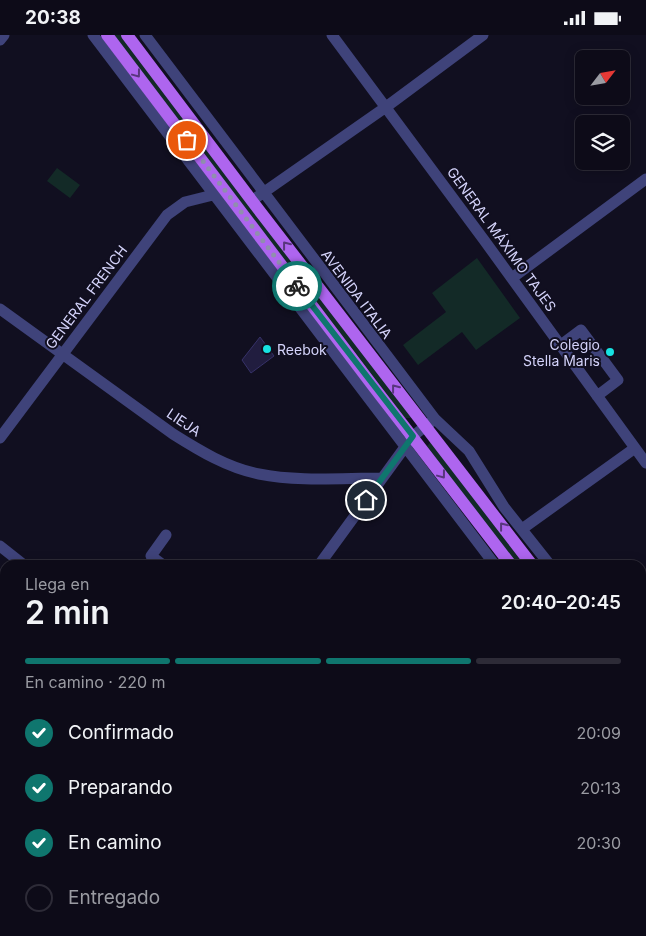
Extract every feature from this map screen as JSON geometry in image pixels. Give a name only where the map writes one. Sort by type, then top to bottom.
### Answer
[{"type":"main road","points":[[108,35],[507,560]]},
{"type":"main road","name":"AVENIDA ITALIA","points":[[127,35],[252,201],[430,423],[528,560]]},
{"type":"street","points":[[0,40],[4,35]]},
{"type":"street","points":[[93,35],[489,560]]},
{"type":"street","name":"AVENIDA ITALIA","points":[[145,35],[263,193],[430,423],[469,451],[504,507],[546,560]]},
{"type":"street","name":"GENERAL MÁXIMO TAJES","points":[[332,35],[646,463]]},
{"type":"street","points":[[252,201],[386,107],[483,35]]},
{"type":"street","points":[[512,278],[646,179]]},
{"type":"street","name":"GENERAL FRENCH","points":[[0,438],[167,215],[185,202],[213,195]]},
{"type":"street","name":"LIEJA","points":[[0,309],[173,433],[196,448],[232,466],[259,474],[292,477],[382,478]]},
{"type":"street","points":[[561,345],[581,330],[618,381],[597,396]]},
{"type":"street","points":[[323,560],[413,436],[430,423]]},
{"type":"street","points":[[522,529],[635,448]]},
{"type":"street","points":[[156,560],[151,556],[166,535]]},
{"type":"street","points":[[0,546],[18,560]]},
{"type":"street","points":[[496,560],[502,553]]},
{"type":"green space","points":[[114,35],[123,35],[410,418],[405,418]]},
{"type":"green space","points":[[57,168],[80,185],[70,198],[47,181]]},
{"type":"green space","points":[[477,258],[520,318],[476,350],[462,332],[418,365],[403,345],[446,312],[432,293]]},
{"type":"green space","points":[[431,442],[520,560],[512,560],[427,446]]},
{"type":"building","points":[[260,337],[274,356],[251,373],[242,360]]},
{"type":"way so far","points":[[187,140],[297,286]]},
{"type":"place","name":"Reebok","points":[[267,349]]},
{"type":"place","name":"Colegio Stella Maris","points":[[610,352]]},
{"type":"route","points":[[297,286],[413,436],[366,500]]}]
